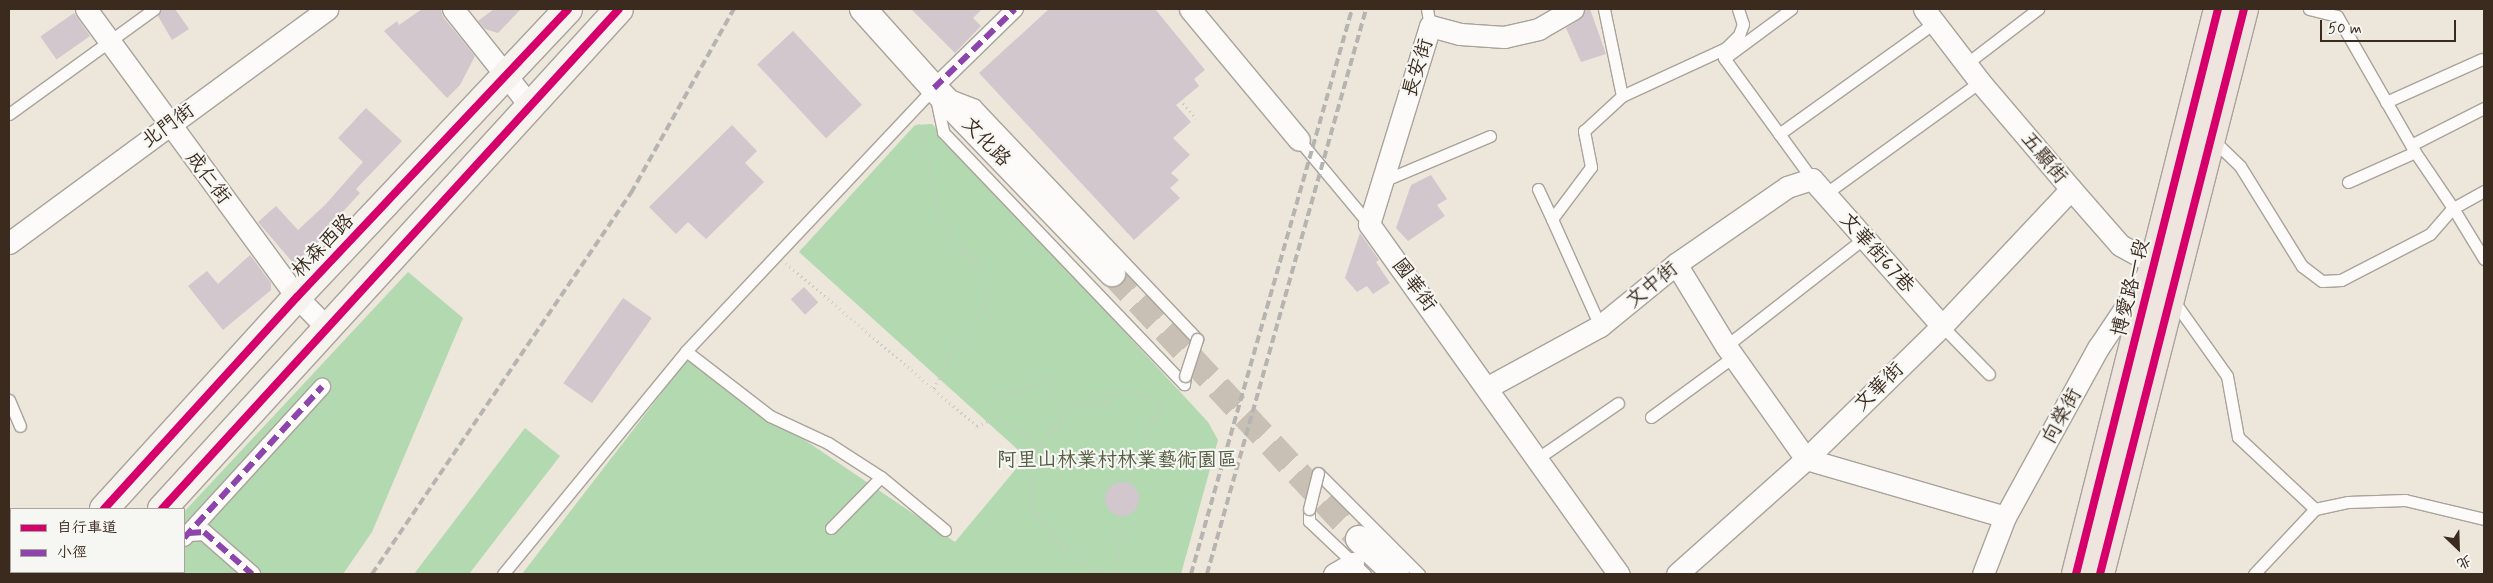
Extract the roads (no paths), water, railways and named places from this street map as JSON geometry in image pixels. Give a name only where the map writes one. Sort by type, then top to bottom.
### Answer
[{"type":"main road","name":"林森西路","points":[[105,508],[297,297],[568,9]]},
{"type":"main road","points":[[163,508],[619,9]]},
{"type":"main road","name":"博愛路一段","points":[[2076,574],[2218,9]]},
{"type":"main road","name":"博愛路一段","points":[[2100,574],[2172,297],[2210,136],[2244,9]]},
{"type":"street","name":"成仁街","points":[[86,9],[169,125],[297,297]]},
{"type":"street","name":"北門街","points":[[9,244],[327,9]]},
{"type":"street","points":[[452,9],[505,78],[531,107]]},
{"type":"street","name":"文化路","points":[[863,9],[934,88],[1112,273]]},
{"type":"street","points":[[934,88],[1015,9]]},
{"type":"street","name":"國華街","points":[[1190,9],[1299,140]]},
{"type":"street","name":"長安街","points":[[1369,224],[1429,17],[1460,34],[1504,37],[1539,29],[1573,9]]},
{"type":"street","name":"五顯街","points":[[1929,13],[1980,82],[2120,244],[2154,264]]},
{"type":"street","name":"文中街","points":[[1488,387],[1600,326],[1676,264],[1787,187],[1819,187]]},
{"type":"street","name":"文華街67巷","points":[[1819,187],[1863,239],[1942,326]]},
{"type":"street","name":"文華街","points":[[1677,574],[1806,459],[1942,326],[2071,189]]},
{"type":"street","name":"國華街","points":[[1369,224],[1488,387],[1619,574]]},
{"type":"street","points":[[1676,264],[1730,352],[1806,459],[2005,518]]},
{"type":"street","points":[[2154,264],[2172,297]]},
{"type":"street","name":"向榮街","points":[[1982,574],[2005,518],[2098,348],[2154,264]]},
{"type":"street","name":"林森西路","points":[[297,297],[328,329]]},
{"type":"street","points":[[186,535],[322,387]]},
{"type":"street","points":[[186,535],[204,532],[252,574]]},
{"type":"street","points":[[1334,574],[1359,559],[1396,574]]},
{"type":"lane","points":[[9,114],[108,40],[154,9]]},
{"type":"lane","points":[[1604,9],[1622,96]]},
{"type":"lane","points":[[1725,53],[1739,35],[1743,24],[1738,9]]},
{"type":"lane","points":[[1552,219],[1591,167],[1584,131],[1622,96],[1725,53],[1791,9]]},
{"type":"lane","points":[[1966,64],[2038,9]]},
{"type":"lane","points":[[2309,9],[2337,16],[2413,149],[2453,208],[2484,259]]},
{"type":"lane","points":[[1779,134],[1929,13]]},
{"type":"lane","points":[[1725,53],[1779,134],[1819,187],[1980,82]]},
{"type":"lane","points":[[2386,102],[2482,59]]},
{"type":"lane","points":[[503,574],[686,351],[778,256],[934,88]]},
{"type":"lane","points":[[934,88],[975,106],[1197,338],[1184,384],[943,132],[934,88]]},
{"type":"lane","points":[[2348,182],[2413,149],[2484,108]]},
{"type":"lane","points":[[1383,181],[1490,136]]},
{"type":"lane","points":[[2210,136],[2240,166],[2302,266],[2322,281],[2342,280],[2430,234],[2453,208],[2484,192]]},
{"type":"lane","name":"國華街","points":[[1299,140],[1369,224]]},
{"type":"lane","points":[[1538,189],[1600,326]]},
{"type":"lane","points":[[1651,418],[1863,239]]},
{"type":"lane","points":[[2172,297],[2227,376],[2238,437],[2315,509]]},
{"type":"lane","points":[[1942,326],[1989,374]]},
{"type":"lane","points":[[686,351],[770,416],[828,443],[881,477],[945,530]]},
{"type":"lane","points":[[9,400],[20,426]]},
{"type":"lane","points":[[1538,458],[1618,403]]},
{"type":"lane","points":[[1359,559],[1309,521],[1309,509],[1318,473],[1419,574]]},
{"type":"lane","points":[[831,528],[881,477]]},
{"type":"lane","points":[[2254,574],[2315,509],[2348,502],[2405,500],[2484,520]]},
{"type":"tunnel","points":[[1112,273],[1359,539]]},
{"type":"railway","points":[[372,574],[631,193],[734,9]]},
{"type":"railway","points":[[1191,574],[1352,9]]},
{"type":"railway","points":[[1207,574],[1366,9]]},
{"type":"park label","name":"阿里山林業村林業藝術園區","points":[[1117,460]]}]
